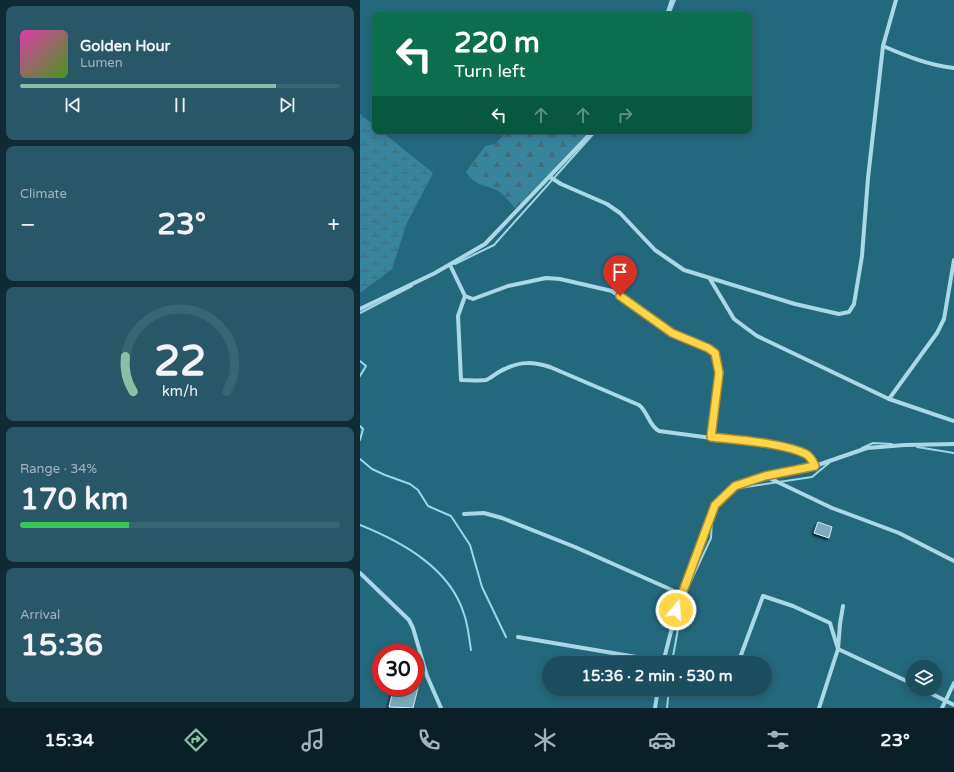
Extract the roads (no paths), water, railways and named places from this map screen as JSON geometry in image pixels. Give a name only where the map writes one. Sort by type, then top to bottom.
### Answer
[{"type":"street","points":[[668,12],[672,0]]},
{"type":"street","points":[[551,178],[561,184],[607,204],[620,213],[655,250],[684,270],[795,304],[839,314],[849,312],[854,304],[862,256],[868,178],[883,46],[896,0]]},
{"type":"street","points":[[883,46],[914,59],[937,66],[954,68]]},
{"type":"street","points":[[360,309],[450,265],[485,244],[551,178],[590,134]]},
{"type":"street","points":[[889,399],[937,333],[944,319],[954,260]]},
{"type":"street","points":[[450,265],[465,296],[473,299],[508,286],[546,278],[560,280],[612,291],[672,333],[708,348],[715,353],[719,373],[711,437]]},
{"type":"street","points":[[710,279],[734,319],[746,330],[889,399],[954,421]]},
{"type":"street","points":[[465,296],[458,316],[461,380],[486,380],[505,368],[528,362],[539,364],[639,405],[644,409],[652,425],[659,432],[711,437],[779,447],[810,457],[815,466]]},
{"type":"street","points":[[665,656],[680,596],[698,554],[715,505],[735,486],[765,476],[815,466],[867,448],[905,445],[954,444]]},
{"type":"street","points":[[765,476],[832,508],[899,533],[954,561]]},
{"type":"street","points":[[464,514],[484,513],[502,518],[576,547],[672,590],[680,596]]},
{"type":"street","points":[[360,573],[409,620],[413,628],[432,689],[441,708]]},
{"type":"street","points":[[741,656],[763,596],[793,606],[830,623],[838,649],[906,681]]},
{"type":"street","points":[[819,708],[838,649],[843,606]]},
{"type":"street","points":[[518,638],[627,656]]},
{"type":"street","points":[[942,708],[954,682]]},
{"type":"street","points":[[655,708],[657,696]]},
{"type":"street","points":[[936,696],[954,705]]},
{"type":"waterway","points":[[670,12],[675,0]]},
{"type":"waterway","points":[[455,264],[494,245],[593,134]]},
{"type":"waterway","points":[[360,313],[412,286]]},
{"type":"waterway","points":[[360,361],[366,366],[360,376]]},
{"type":"waterway","points":[[360,426],[363,429],[360,440]]},
{"type":"waterway","points":[[862,448],[873,443],[892,444]]},
{"type":"waterway","points":[[917,447],[954,453]]},
{"type":"waterway","points":[[360,459],[372,469],[410,484],[418,490],[428,506],[451,516],[470,545],[482,587],[506,637]]},
{"type":"waterway","points":[[733,489],[812,477],[829,463]]},
{"type":"waterway","points":[[717,502],[718,497],[724,494]]},
{"type":"waterway","points":[[673,656],[684,596],[711,538],[712,519]]},
{"type":"waterway","points":[[360,525],[408,549],[436,570],[448,583],[464,614],[471,650]]},
{"type":"waterway","points":[[667,708],[668,696]]}]
